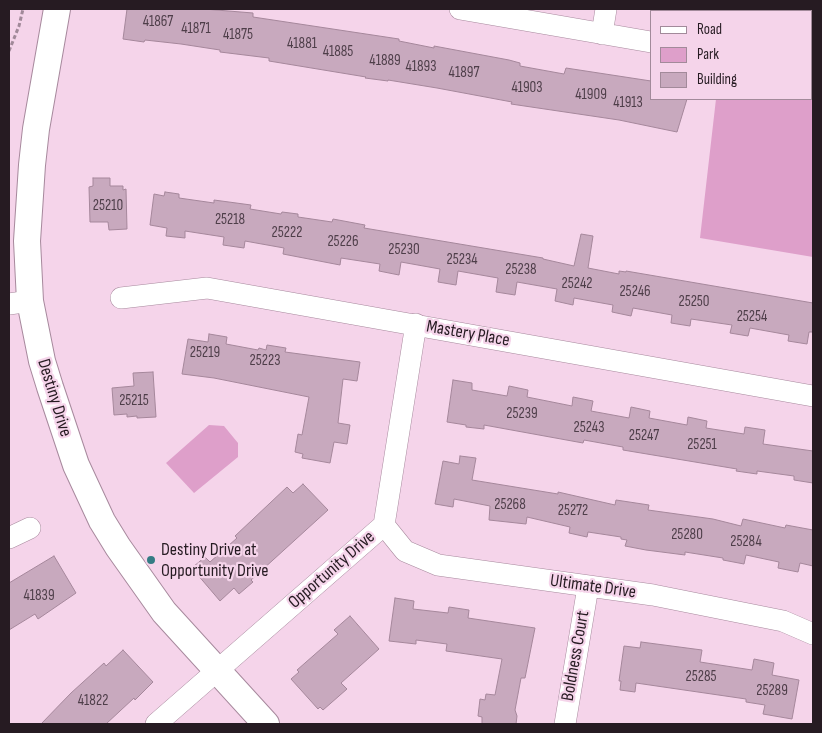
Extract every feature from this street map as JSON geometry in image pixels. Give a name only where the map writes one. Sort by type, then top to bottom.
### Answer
[{"type":"street","name":"Destiny Drive","points":[[57,9],[40,103],[32,165],[27,241],[19,302],[42,362],[58,416],[76,464],[102,521],[132,568],[164,612],[266,724]]},
{"type":"street","points":[[460,9],[650,42]]},
{"type":"street","points":[[602,34],[606,9]]},
{"type":"street","name":"Mastery Place","points":[[121,298],[207,288],[813,396]]},
{"type":"street","name":"Opportunity Drive","points":[[156,724],[384,525],[416,324]]},
{"type":"street","name":"Ultimate Drive","points":[[384,525],[406,551],[438,565],[653,595],[783,621],[813,634]]},
{"type":"street","points":[[9,538],[30,528]]},
{"type":"street","name":"Boldness Court","points":[[565,724],[588,587]]},
{"type":"path","points":[[9,51],[19,26],[23,9]]},
{"type":"green space","points":[[813,9],[813,257],[700,238],[716,100],[812,100],[812,10],[727,10]]},
{"type":"green space","points":[[209,425],[224,426],[238,443],[238,457],[194,493],[166,463]]},
{"type":"building","points":[[127,9],[204,9],[253,13],[253,17],[399,39],[399,41],[434,48],[434,46],[509,60],[520,63],[520,66],[564,74],[566,68],[650,81],[650,100],[687,100],[677,132],[619,120],[511,104],[512,102],[437,88],[365,78],[269,61],[269,58],[220,52],[220,50],[181,44],[123,39]]},
{"type":"building","points":[[93,178],[110,178],[110,186],[123,186],[123,190],[126,189],[127,229],[109,230],[108,222],[90,222],[89,187],[93,186]]},
{"type":"building","points":[[165,192],[179,194],[179,198],[214,203],[214,200],[251,205],[250,209],[281,214],[282,212],[298,214],[298,217],[332,222],[333,219],[365,225],[364,228],[543,258],[574,266],[581,234],[593,236],[588,268],[619,274],[619,271],[626,271],[813,303],[813,332],[809,332],[807,344],[788,341],[789,335],[750,328],[748,336],[730,333],[732,325],[691,319],[690,326],[671,323],[672,315],[633,308],[631,316],[612,312],[613,305],[574,298],[573,305],[555,301],[557,289],[517,282],[515,295],[496,292],[498,278],[458,271],[456,285],[438,282],[440,269],[401,262],[399,275],[379,271],[380,264],[341,258],[340,265],[283,254],[284,248],[245,241],[244,248],[223,245],[224,237],[185,231],[185,238],[166,236],[167,228],[150,225],[154,194],[164,196]]},
{"type":"building","points":[[209,334],[227,337],[226,344],[258,350],[259,348],[266,350],[267,345],[286,348],[285,352],[360,362],[357,381],[343,379],[338,423],[350,425],[347,444],[334,442],[330,463],[302,458],[303,454],[295,452],[298,434],[302,435],[309,397],[214,378],[182,374],[188,339],[208,342]]},
{"type":"building","points":[[153,372],[156,417],[137,418],[137,416],[127,417],[127,414],[114,415],[112,388],[134,386],[133,373]]},
{"type":"building","points":[[453,380],[472,383],[472,390],[507,396],[509,386],[528,390],[527,397],[572,406],[573,397],[593,401],[591,411],[629,418],[631,407],[650,411],[649,418],[687,425],[688,417],[707,421],[706,428],[744,434],[745,427],[765,430],[763,444],[813,451],[813,483],[794,480],[794,476],[757,471],[757,474],[736,471],[737,469],[623,450],[623,447],[584,440],[583,443],[484,425],[484,429],[447,422]]},
{"type":"building","points":[[460,456],[476,458],[472,480],[558,494],[558,492],[615,505],[616,500],[649,505],[648,510],[713,519],[741,526],[743,519],[785,528],[786,525],[813,530],[813,566],[800,563],[798,572],[778,568],[779,562],[746,555],[744,564],[723,560],[723,558],[685,552],[685,555],[646,550],[625,546],[627,540],[621,539],[621,537],[588,532],[587,537],[569,533],[570,527],[527,517],[526,524],[489,520],[490,506],[454,499],[453,507],[435,504],[443,461],[459,464]]},
{"type":"building","points":[[303,484],[328,510],[251,580],[253,582],[239,594],[234,588],[220,601],[197,574],[199,572],[193,567],[205,557],[210,562],[237,538],[235,536],[287,487],[293,493]]},
{"type":"building","points":[[54,556],[76,593],[38,619],[35,614],[9,630],[9,583]]},
{"type":"building","points":[[395,598],[414,601],[413,609],[448,613],[449,607],[469,610],[468,618],[535,628],[525,678],[521,678],[515,710],[517,716],[516,724],[482,724],[482,717],[478,716],[480,699],[485,700],[486,694],[495,695],[502,659],[446,651],[447,644],[416,640],[416,644],[389,641]]},
{"type":"building","points":[[350,616],[379,649],[341,683],[347,689],[323,710],[320,707],[318,709],[291,679],[299,672],[297,670],[338,634],[334,630]]},
{"type":"building","points":[[641,642],[702,650],[700,662],[752,670],[754,659],[774,663],[772,675],[799,680],[792,719],[763,714],[765,705],[746,702],[746,699],[636,683],[635,692],[620,690],[621,681],[619,681],[624,646],[640,648]]},
{"type":"building","points":[[123,650],[153,682],[135,700],[134,698],[106,724],[41,724],[104,663],[106,666]]},
{"type":"place","name":"Destiny Drive at Opportunity Drive","points":[[151,560]]}]
